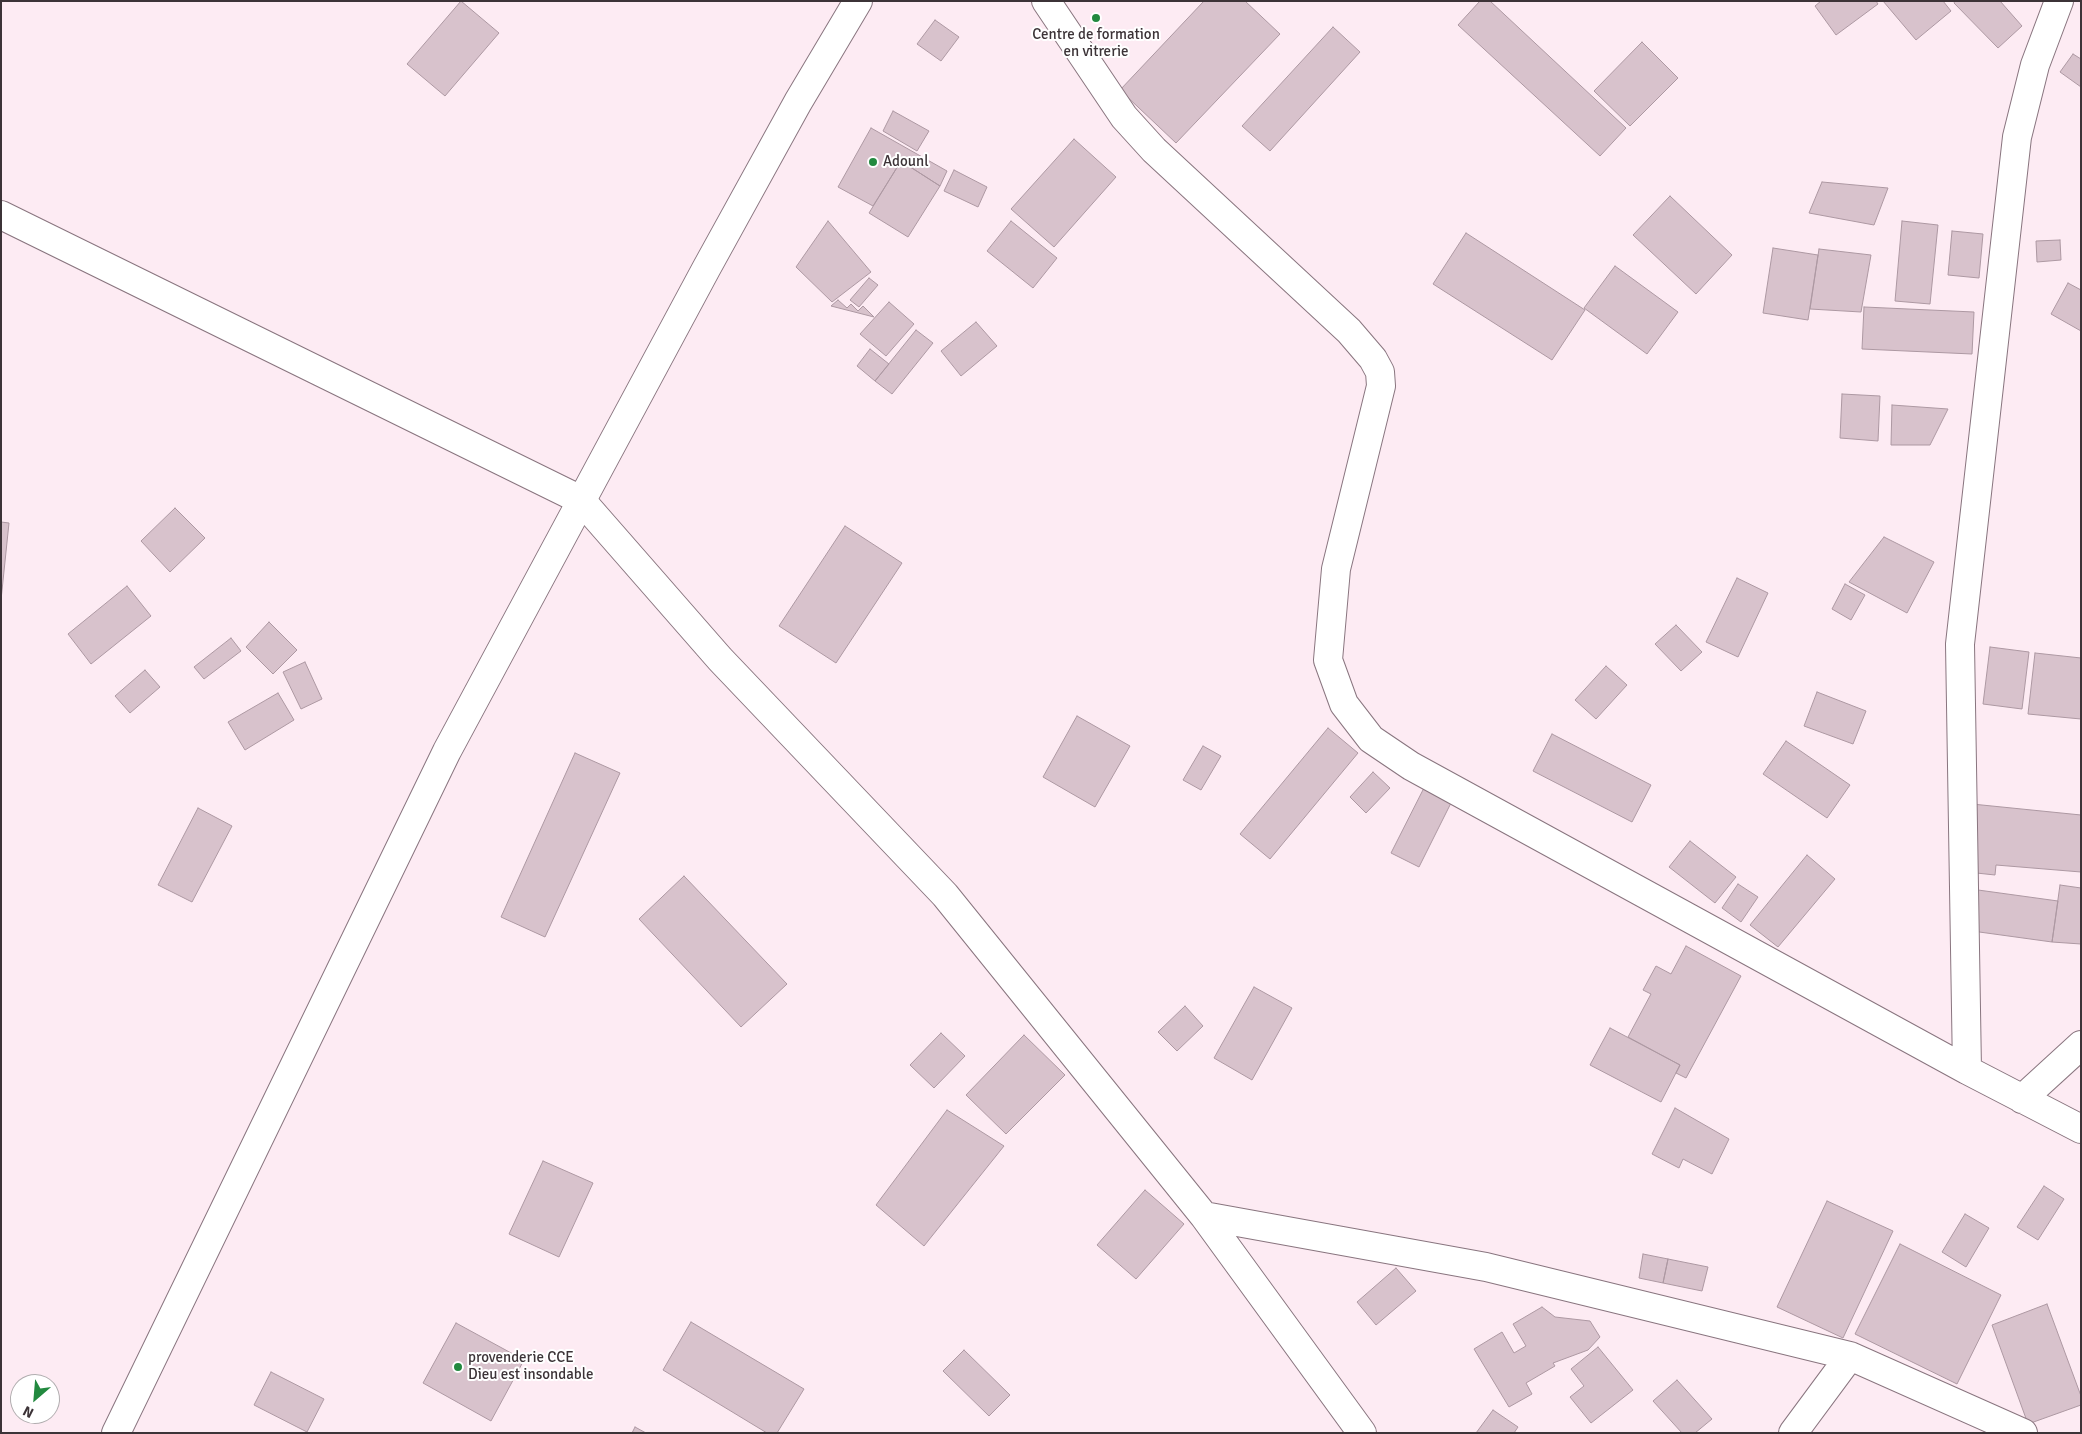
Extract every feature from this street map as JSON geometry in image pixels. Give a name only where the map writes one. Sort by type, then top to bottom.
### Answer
[{"type":"main road","points":[[116,1433],[447,751],[784,127],[858,1]]},
{"type":"main road","points":[[1046,1],[1124,117],[1148,143],[1350,331],[1373,359],[1380,372],[1381,386],[1336,569],[1328,660],[1344,704],[1371,739],[1420,771],[1967,1070],[2081,1129]]},
{"type":"main road","points":[[1967,1070],[1960,644],[2017,137],[2035,65],[2059,1]]},
{"type":"main road","points":[[1,215],[581,500],[720,659],[945,895],[1204,1216],[1362,1433]]},
{"type":"main road","points":[[2022,1098],[2081,1045]]},
{"type":"main road","points":[[1204,1216],[1486,1267],[1850,1356],[2023,1433]]},
{"type":"main road","points":[[1793,1433],[1850,1356]]},
{"type":"building","points":[[461,1],[499,33],[445,96],[407,64]]},
{"type":"building","points":[[1204,1],[1245,1],[1280,34],[1176,143],[1120,90]]},
{"type":"building","points":[[1480,1],[1490,1],[1626,128],[1600,156],[1458,25]]},
{"type":"building","points":[[1821,1],[1876,1],[1878,4],[1836,35],[1815,6]]},
{"type":"building","points":[[1883,1],[1943,1],[1951,11],[1916,40]]},
{"type":"building","points":[[1955,1],[2000,1],[2022,26],[1998,48],[1954,3]]},
{"type":"building","points":[[935,20],[959,37],[941,61],[917,44]]},
{"type":"building","points":[[1333,27],[1360,52],[1270,151],[1242,126]]},
{"type":"building","points":[[1642,42],[1678,78],[1630,126],[1594,91]]},
{"type":"building","points":[[2073,54],[2081,59],[2081,87],[2060,72]]},
{"type":"building","points":[[893,111],[929,131],[917,151],[883,131]]},
{"type":"building","points":[[871,128],[947,171],[940,186],[901,161],[873,206],[838,187]]},
{"type":"building","points":[[1074,139],[1116,177],[1054,247],[1011,209]]},
{"type":"building","points":[[901,161],[940,186],[908,237],[869,213]]},
{"type":"building","points":[[954,170],[987,187],[978,207],[944,191]]},
{"type":"building","points":[[1822,182],[1888,188],[1874,225],[1809,213]]},
{"type":"building","points":[[1670,196],[1732,255],[1696,294],[1633,235]]},
{"type":"building","points":[[828,221],[871,272],[832,302],[796,267]]},
{"type":"building","points":[[1011,221],[1057,258],[1033,288],[987,251]]},
{"type":"building","points":[[1902,221],[1938,225],[1930,304],[1895,301]]},
{"type":"building","points":[[1952,231],[1983,234],[1979,278],[1948,275]]},
{"type":"building","points":[[1466,233],[1585,310],[1552,360],[1433,284]]},
{"type":"building","points":[[2060,240],[2061,260],[2037,262],[2036,241]]},
{"type":"building","points":[[1773,248],[1818,255],[1808,320],[1763,313]]},
{"type":"building","points":[[1819,249],[1871,255],[1861,312],[1810,309]]},
{"type":"building","points":[[1615,266],[1678,312],[1647,354],[1584,308]]},
{"type":"building","points":[[869,278],[878,285],[859,307],[850,300]]},
{"type":"building","points":[[2068,283],[2081,290],[2081,331],[2051,314]]},
{"type":"building","points":[[838,300],[847,308],[851,304],[858,311],[863,306],[874,317],[831,306]]},
{"type":"building","points":[[889,302],[914,324],[886,356],[860,334]]},
{"type":"building","points":[[1864,307],[1974,312],[1972,354],[1862,349]]},
{"type":"building","points":[[976,322],[997,346],[961,376],[941,351]]},
{"type":"building","points":[[916,330],[933,343],[892,394],[875,381]]},
{"type":"building","points":[[870,349],[889,364],[875,381],[857,366]]},
{"type":"building","points":[[1842,394],[1880,396],[1878,441],[1840,438]]},
{"type":"building","points":[[1892,405],[1948,409],[1930,445],[1891,445]]},
{"type":"building","points":[[175,508],[205,538],[170,572],[141,541]]},
{"type":"building","points":[[1,522],[9,523],[1,600]]},
{"type":"building","points":[[845,526],[902,563],[836,663],[779,626]]},
{"type":"building","points":[[1884,537],[1934,562],[1907,613],[1849,582]]},
{"type":"building","points":[[1737,578],[1768,593],[1738,657],[1706,642]]},
{"type":"building","points":[[1845,584],[1865,595],[1851,620],[1832,609]]},
{"type":"building","points":[[127,586],[151,616],[91,664],[68,634]]},
{"type":"building","points":[[269,622],[297,650],[273,674],[246,647]]},
{"type":"building","points":[[1676,625],[1702,652],[1681,671],[1655,644]]},
{"type":"building","points":[[231,638],[241,651],[204,679],[194,667]]},
{"type":"building","points":[[1990,647],[2029,652],[2022,709],[1983,704]]},
{"type":"building","points":[[2035,653],[2081,658],[2081,719],[2028,714]]},
{"type":"building","points":[[305,662],[322,699],[301,709],[283,672]]},
{"type":"building","points":[[1606,666],[1627,685],[1596,719],[1575,700]]},
{"type":"building","points":[[145,670],[160,687],[130,713],[115,696]]},
{"type":"building","points":[[1817,692],[1866,711],[1853,744],[1804,726]]},
{"type":"building","points":[[278,693],[294,720],[245,750],[228,722]]},
{"type":"building","points":[[1077,716],[1130,746],[1095,807],[1043,777]]},
{"type":"building","points":[[1328,728],[1358,753],[1270,859],[1240,834]]},
{"type":"building","points":[[1552,734],[1651,785],[1632,822],[1533,771]]},
{"type":"building","points":[[1786,741],[1850,785],[1827,818],[1763,774]]},
{"type":"building","points":[[1203,746],[1221,756],[1201,790],[1183,780]]},
{"type":"building","points":[[575,753],[620,773],[545,937],[501,917]]},
{"type":"building","points":[[1373,772],[1390,788],[1366,813],[1350,797]]},
{"type":"building","points":[[1428,780],[1455,795],[1419,867],[1391,853]]},
{"type":"building","points":[[1972,804],[2081,815],[2081,872],[1996,865],[1995,875],[1967,872]]},
{"type":"building","points":[[198,808],[232,826],[192,902],[158,885]]},
{"type":"building","points":[[1690,841],[1736,877],[1715,903],[1669,867]]},
{"type":"building","points":[[1807,855],[1835,879],[1778,947],[1750,925]]},
{"type":"building","points":[[684,876],[787,984],[741,1027],[639,919]]},
{"type":"building","points":[[1738,884],[1758,897],[1741,922],[1722,908]]},
{"type":"building","points":[[2060,885],[2081,888],[2081,944],[2052,942]]},
{"type":"building","points":[[1978,890],[2058,901],[2052,942],[1972,931]]},
{"type":"building","points":[[1686,946],[1741,976],[1686,1078],[1676,1073],[1680,1065],[1628,1037],[1651,994],[1643,990],[1656,966],[1671,974]]},
{"type":"building","points":[[1254,987],[1292,1008],[1252,1080],[1214,1058]]},
{"type":"building","points":[[1185,1006],[1203,1026],[1177,1051],[1158,1032]]},
{"type":"building","points":[[1610,1028],[1680,1065],[1661,1102],[1590,1065]]},
{"type":"building","points":[[941,1033],[965,1056],[934,1088],[910,1065]]},
{"type":"building","points":[[1024,1035],[1065,1075],[1006,1134],[966,1095]]},
{"type":"building","points":[[1675,1108],[1729,1139],[1712,1174],[1683,1159],[1679,1168],[1652,1154]]},
{"type":"building","points":[[947,1110],[1004,1146],[924,1246],[876,1205]]},
{"type":"building","points":[[543,1161],[593,1183],[559,1257],[509,1234]]},
{"type":"building","points":[[2044,1186],[2064,1199],[2038,1240],[2017,1227]]},
{"type":"building","points":[[1145,1190],[1184,1224],[1136,1279],[1097,1245]]},
{"type":"building","points":[[1827,1201],[1893,1231],[1843,1338],[1777,1307]]},
{"type":"building","points":[[1965,1214],[1989,1228],[1966,1267],[1942,1252]]},
{"type":"building","points":[[1900,1244],[2001,1295],[1957,1384],[1855,1334]]},
{"type":"building","points":[[1643,1254],[1668,1259],[1663,1283],[1639,1278]]},
{"type":"building","points":[[1668,1259],[1708,1267],[1702,1291],[1663,1283]]},
{"type":"building","points":[[1396,1268],[1416,1291],[1376,1325],[1357,1302]]},
{"type":"building","points":[[2047,1304],[2081,1396],[2081,1405],[2028,1424],[1992,1325]]},
{"type":"building","points":[[1542,1307],[1555,1317],[1590,1321],[1600,1337],[1588,1350],[1553,1363],[1555,1366],[1526,1383],[1532,1394],[1509,1407],[1474,1349],[1502,1332],[1514,1353],[1526,1346],[1513,1324]]},
{"type":"building","points":[[691,1322],[804,1389],[777,1433],[767,1433],[663,1370]]},
{"type":"building","points":[[456,1323],[524,1360],[491,1421],[423,1383]]},
{"type":"building","points":[[1598,1347],[1633,1390],[1591,1423],[1570,1397],[1584,1386],[1571,1369]]},
{"type":"building","points":[[964,1350],[1010,1395],[989,1416],[943,1371]]},
{"type":"building","points":[[271,1372],[324,1399],[307,1432],[254,1405]]},
{"type":"building","points":[[1677,1380],[1712,1419],[1695,1433],[1682,1433],[1653,1401]]},
{"type":"building","points":[[1493,1410],[1518,1427],[1514,1433],[1476,1433]]},
{"type":"building","points":[[635,1427],[646,1433],[632,1433]]},
{"type":"place","name":"Centre de formation en vitrerie","points":[[1096,18]]},
{"type":"place","name":"Adounl","points":[[873,162]]},
{"type":"place","name":"provenderie CCE Dieu est insondable","points":[[458,1367]]}]
